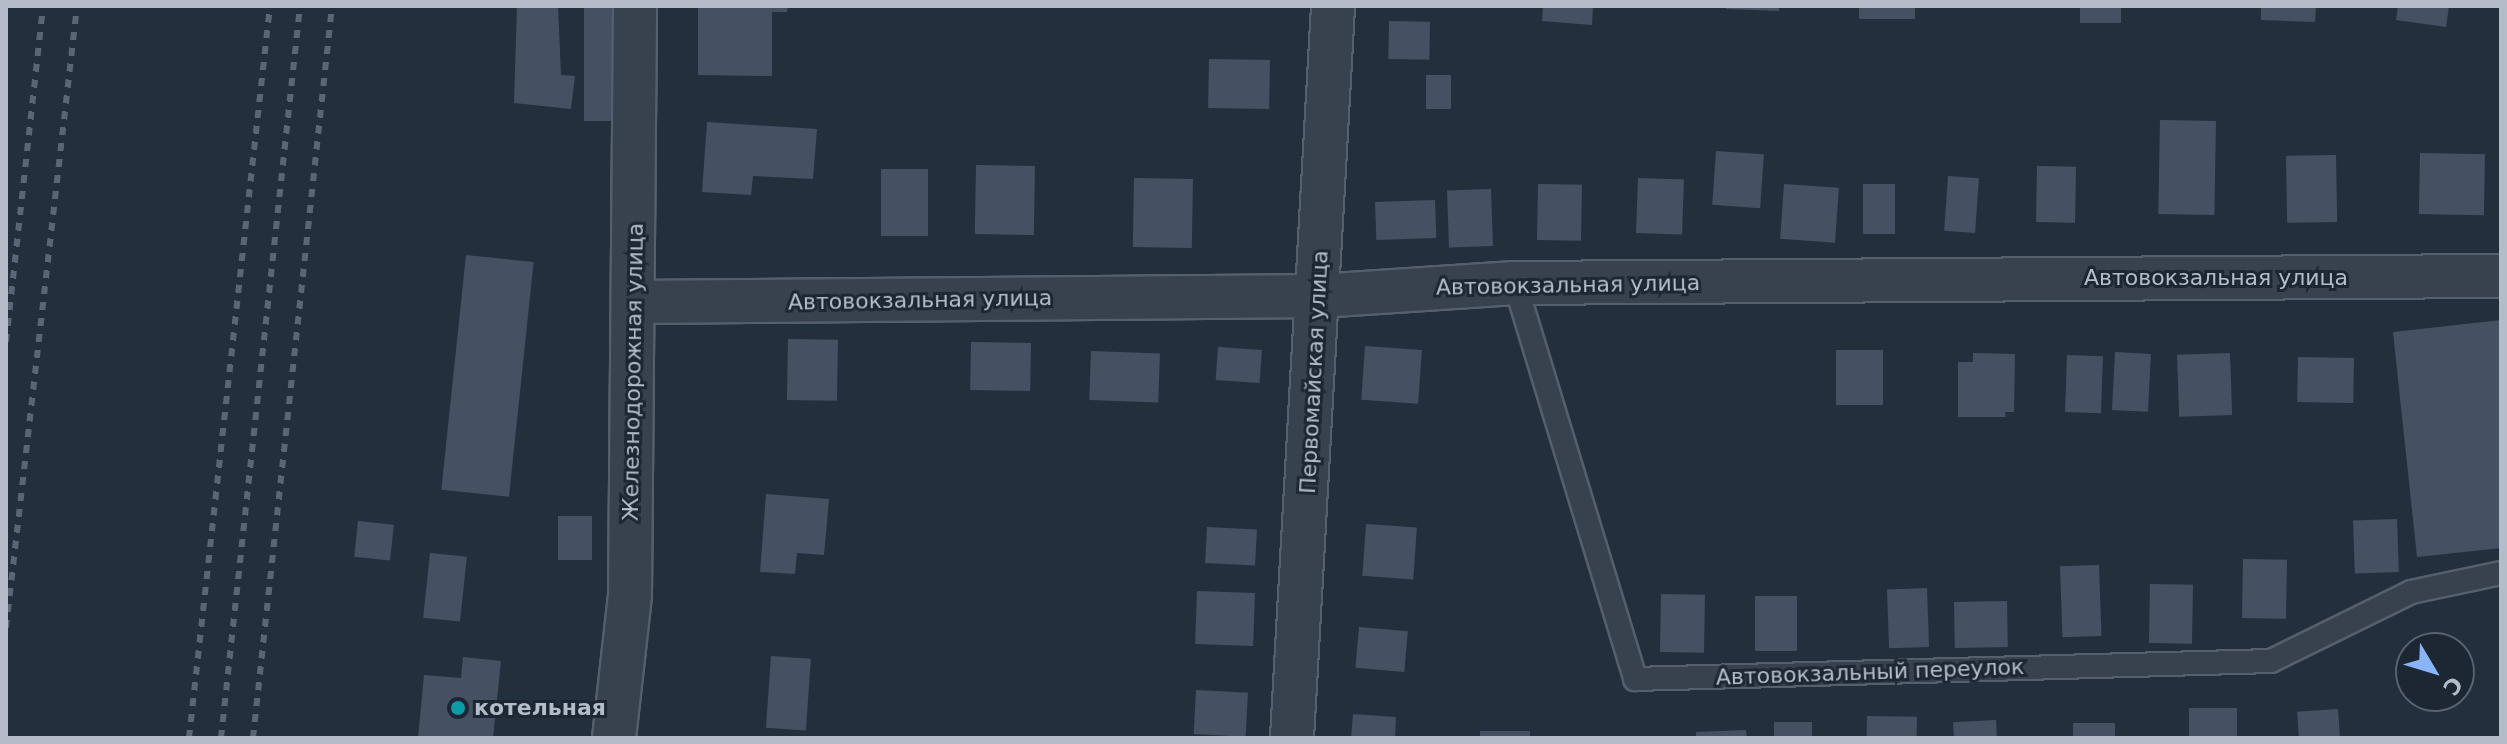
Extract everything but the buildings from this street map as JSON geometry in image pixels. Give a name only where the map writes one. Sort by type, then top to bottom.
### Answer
[{"type":"street","name":"Железнодорожная улица","points":[[614,738],[630,595],[635,302],[635,6]]},
{"type":"street","name":"Первомайская улица","points":[[1292,738],[1333,6]]},
{"type":"street","name":"Автовокзальная улица","points":[[635,302],[1319,296],[1515,283],[2501,276]]},
{"type":"lane","name":"Автовокзальный переулок","points":[[1515,283],[1635,679],[2271,661],[2411,592],[2501,573]]},
{"type":"railway","points":[[6,342],[43,6]]},
{"type":"railway","points":[[6,628],[77,6]]},
{"type":"railway","points":[[189,738],[270,6]]},
{"type":"railway","points":[[221,738],[300,6]]},
{"type":"railway","points":[[253,738],[332,6]]},
{"type":"place","name":"котельная","points":[[458,708]]}]
